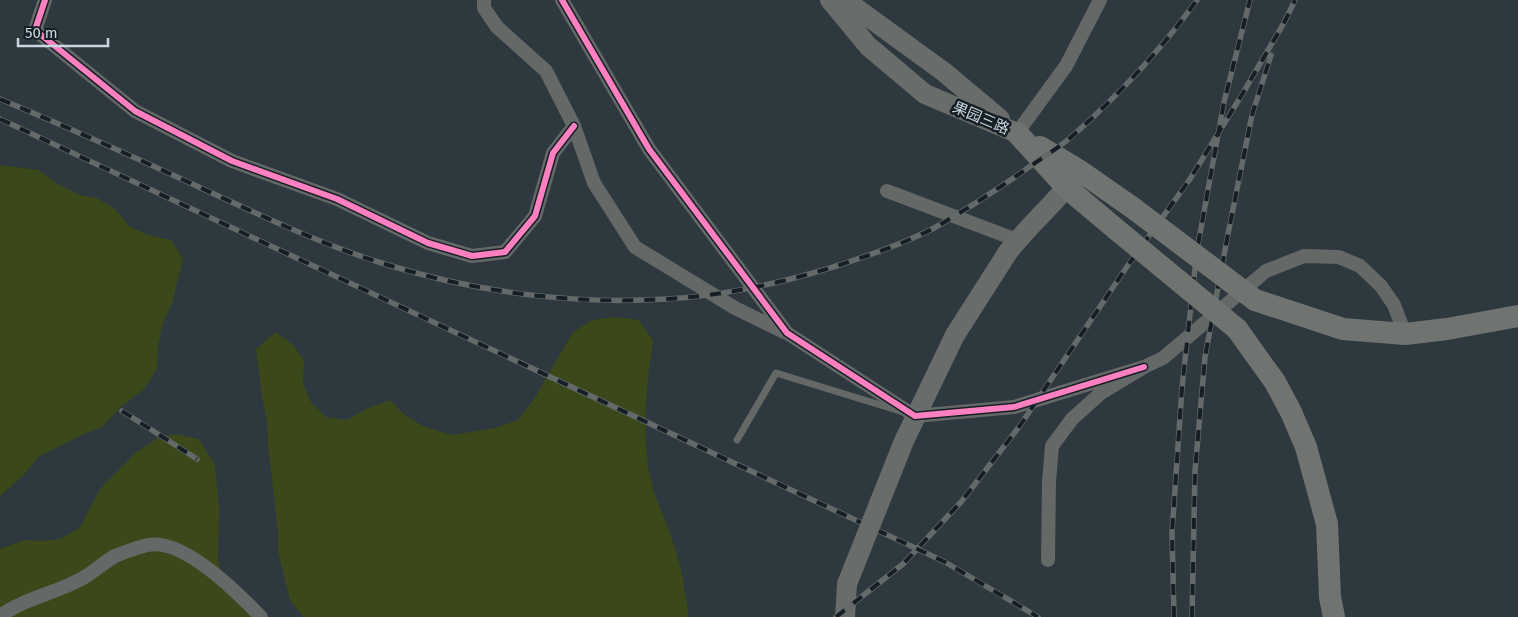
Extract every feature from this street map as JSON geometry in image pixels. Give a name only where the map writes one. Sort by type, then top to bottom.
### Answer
[{"type":"main road","points":[[1017,132],[1074,180],[1117,230],[1237,329],[1275,382],[1292,412],[1306,447],[1327,524],[1330,598],[1334,617]]},
{"type":"main road","points":[[1074,180],[1133,208],[1255,300],[1343,329],[1405,334],[1447,330],[1518,316]]},
{"type":"street","points":[[45,0],[34,30],[135,111],[232,161],[337,199],[428,243],[472,256],[506,252],[535,216],[553,153],[574,126]]},
{"type":"street","points":[[484,0],[484,8],[497,27],[546,71],[574,126],[594,183],[635,247],[735,308],[787,333],[914,416],[1014,407],[1144,367]]},
{"type":"street","points":[[562,0],[649,149],[787,333]]},
{"type":"street","name":"果园三路","points":[[830,0],[868,46],[925,94],[1017,132]]},
{"type":"street","name":"果园三路","points":[[845,0],[944,72],[1017,132]]},
{"type":"street","points":[[1017,132],[1066,66],[1100,0]]},
{"type":"street","points":[[845,617],[847,584],[904,441],[955,334],[1013,246],[1074,180]]},
{"type":"street","points":[[887,190],[1013,246]]},
{"type":"street","points":[[1048,560],[1049,482],[1052,446],[1072,418],[1101,393],[1144,367],[1163,358],[1266,271],[1304,256],[1339,257],[1360,266],[1381,286],[1394,305],[1405,334]]},
{"type":"street","points":[[0,616],[12,607],[83,578],[115,557],[149,545],[170,547],[185,553],[214,573],[261,617]]},
{"type":"lane","points":[[737,440],[776,373],[914,416]]},
{"type":"green space","points":[[0,165],[39,170],[58,184],[80,195],[97,198],[115,209],[129,226],[148,235],[171,240],[183,259],[172,303],[163,323],[158,346],[157,369],[144,389],[120,408],[102,427],[38,457],[23,476],[0,496]]},
{"type":"green space","points":[[615,317],[639,320],[653,341],[648,376],[645,429],[648,464],[653,488],[670,532],[679,563],[689,617],[303,617],[290,600],[278,551],[278,531],[267,421],[256,349],[276,332],[291,343],[304,360],[303,383],[311,402],[326,417],[347,420],[366,409],[390,400],[405,415],[423,426],[452,435],[495,428],[518,420],[534,399],[573,332],[592,320]]},
{"type":"green space","points":[[176,434],[199,439],[215,465],[219,508],[218,561],[226,588],[248,608],[270,617],[1,617],[0,549],[24,540],[61,539],[80,527],[100,489],[135,453],[156,439]]},
{"type":"railway","points":[[0,99],[107,145],[257,214],[344,250],[388,265],[456,283],[526,294],[596,300],[666,299],[749,288],[810,274],[884,250],[936,227],[997,189],[1070,138],[1138,72],[1169,37],[1197,0]]},
{"type":"railway","points":[[1174,617],[1172,533],[1182,388],[1197,250],[1224,102],[1250,0]]},
{"type":"railway","points":[[836,617],[903,564],[961,502],[1019,427],[1126,268],[1190,179],[1243,93],[1285,21],[1295,0]]},
{"type":"railway","points":[[1192,617],[1195,471],[1205,357],[1252,115],[1271,55]]},
{"type":"railway","points":[[0,119],[945,562],[1038,617]]},
{"type":"railway","points":[[122,411],[197,459]]},
{"type":"cycle path","points":[[45,0],[35,30],[135,111],[232,161],[337,199],[428,243],[472,256],[505,252],[535,216],[553,153],[574,126]]},
{"type":"cycle path","points":[[562,0],[649,149],[787,333],[915,416],[1014,407],[1144,367]]}]
